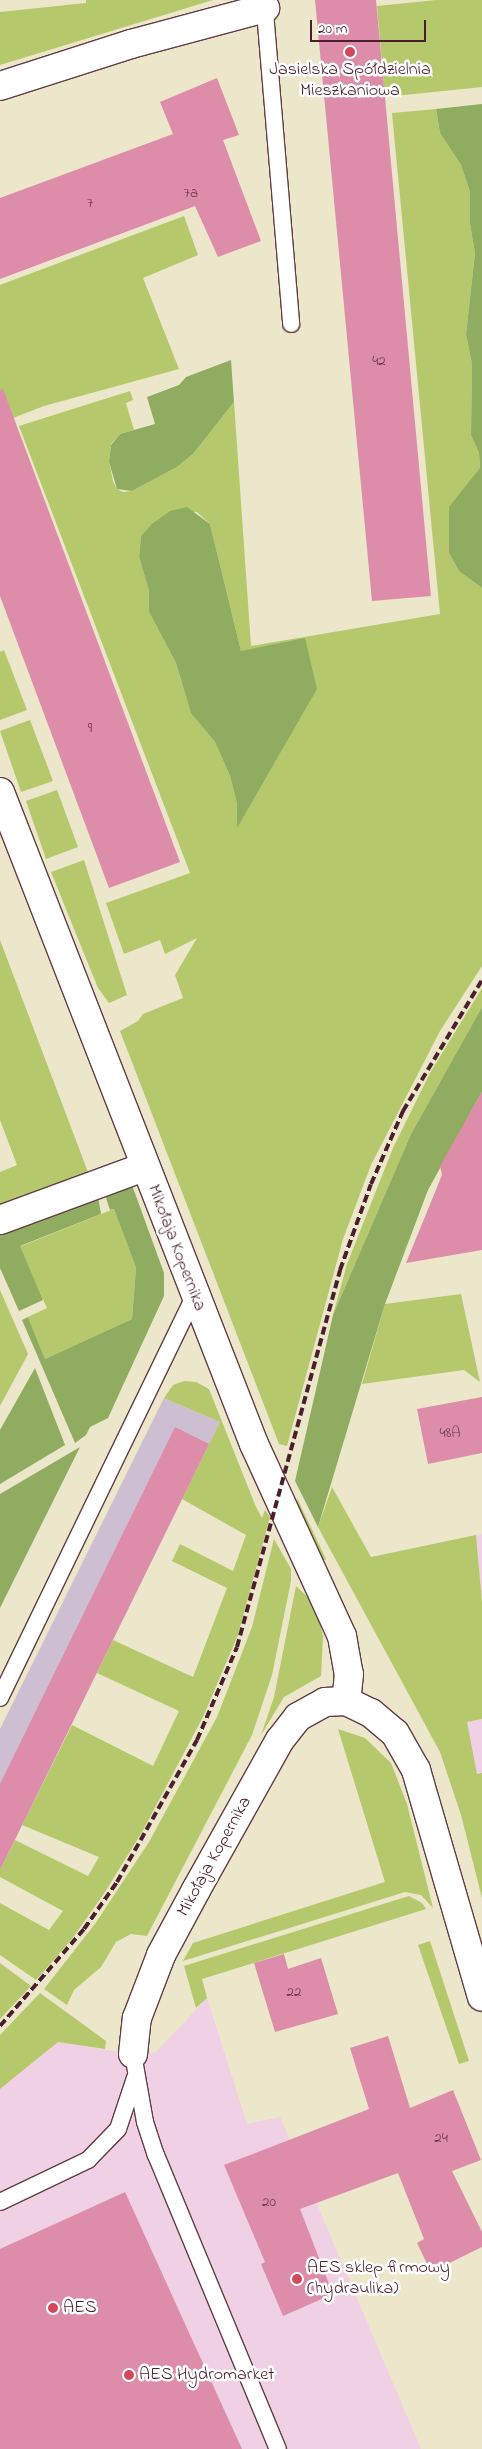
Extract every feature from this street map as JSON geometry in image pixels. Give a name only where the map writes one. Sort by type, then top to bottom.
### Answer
[{"type":"street","points":[[0,86],[130,44],[264,4]]},
{"type":"street","name":"Mikołaja Kopernika","points":[[0,792],[144,1167],[264,1468],[342,1636],[348,1667],[346,1701],[325,1702],[298,1717],[280,1740],[161,1955],[137,2018],[134,2064]]},
{"type":"street","points":[[0,1220],[144,1167]]},
{"type":"street","points":[[346,1701],[372,1713],[395,1734],[416,1770],[482,1997]]},
{"type":"lane","points":[[264,4],[291,324]]},
{"type":"lane","points":[[0,1698],[195,1296]]},
{"type":"lane","points":[[0,2202],[88,2160],[118,2129],[134,2064]]},
{"type":"lane","points":[[134,2064],[145,2122],[156,2155],[278,2449]]},
{"type":"shaded area","points":[[164,1398],[220,1422],[0,1870],[0,1729]]},
{"type":"shaded area","points":[[482,1534],[482,1602],[476,1535]]},
{"type":"shaded area","points":[[482,1719],[482,1773],[477,1774],[466,1722]]},
{"type":"shaded area","points":[[207,1998],[247,2124],[280,2117],[421,2449],[0,2449],[0,2089],[58,2042],[133,2054],[155,2053]]},
{"type":"green space","points":[[86,0],[213,0],[0,65],[0,12],[86,3]]},
{"type":"green space","points":[[436,0],[482,0],[482,87],[385,97],[377,6]]},
{"type":"green space","points":[[482,104],[482,588],[459,571],[449,553],[449,507],[480,468],[479,453],[471,435],[472,364],[466,334],[475,253],[470,224],[470,192],[461,165],[440,133],[436,109]]},
{"type":"green space","points":[[436,109],[440,133],[461,165],[470,192],[470,224],[475,253],[466,334],[472,364],[471,435],[479,453],[480,469],[450,507],[449,553],[459,571],[482,588],[482,966],[440,1031],[371,1165],[343,1239],[287,1446],[279,1444],[120,1031],[138,1021],[143,1014],[183,998],[175,975],[197,938],[165,954],[160,940],[124,954],[106,903],[190,873],[19,426],[130,391],[133,400],[126,403],[134,430],[120,434],[111,444],[109,462],[113,481],[117,489],[123,492],[132,491],[177,467],[193,454],[234,402],[251,646],[440,614],[392,113]],"holes":[[[170,511],[197,512],[210,524],[241,651],[237,827],[237,804],[230,776],[215,742],[191,712],[176,663],[149,612],[149,591],[139,557],[141,536]]]},
{"type":"green space","points":[[184,216],[198,255],[143,278],[179,369],[44,406],[0,423],[0,285]]},
{"type":"green space","points":[[231,360],[234,402],[193,454],[177,467],[132,491],[117,489],[109,462],[111,445],[120,434],[155,424],[147,397],[179,385],[186,377]]},
{"type":"green space","points":[[187,507],[210,524],[241,651],[305,638],[317,689],[237,828],[237,804],[230,776],[215,742],[191,713],[176,663],[149,612],[149,591],[139,557],[141,536],[152,524],[170,511]]},
{"type":"green space","points":[[4,650],[27,710],[0,720],[0,652]]},
{"type":"green space","points":[[30,720],[53,781],[21,792],[0,731]]},
{"type":"green space","points":[[57,790],[78,847],[46,859],[26,801]]},
{"type":"green space","points":[[84,860],[127,995],[109,1003],[98,988],[51,872]]},
{"type":"green space","points":[[0,940],[91,1180],[0,1214],[0,1172],[17,1165],[0,1120]]},
{"type":"green space","points":[[482,988],[482,1007],[411,1134],[333,1315],[347,1264],[393,1148],[430,1073]]},
{"type":"green space","points":[[482,1007],[482,1092],[428,1190],[385,1304],[318,1527],[295,1481],[333,1315],[411,1134]]},
{"type":"green space","points":[[132,1185],[164,1273],[164,1296],[108,1418],[90,1427],[86,1435],[75,1443],[22,1320],[28,1317],[45,1359],[132,1319],[136,1268],[114,1209],[110,1210],[105,1195]]},
{"type":"green space","points":[[98,1196],[101,1214],[20,1246],[43,1300],[19,1311],[0,1268],[0,1234]]},
{"type":"green space","points":[[114,1209],[136,1268],[132,1319],[45,1359],[28,1317],[47,1308],[19,1247]]},
{"type":"green space","points":[[0,1290],[28,1354],[0,1406]]},
{"type":"green space","points":[[461,1294],[480,1382],[464,1370],[362,1384],[385,1304]]},
{"type":"green space","points":[[35,1368],[65,1445],[0,1484],[0,1430]]},
{"type":"green space","points":[[184,1381],[196,1382],[209,1389],[256,1507],[262,1518],[265,1510],[270,1517],[238,1635],[203,1717],[142,1832],[105,1892],[72,1939],[36,1980],[0,1955],[0,1903],[49,1930],[63,1911],[0,1877],[0,1870],[15,1840],[88,1876],[99,1857],[22,1825],[72,1725],[153,1766],[179,1711],[97,1673],[113,1640],[193,1677],[227,1588],[172,1561],[180,1544],[233,1571],[246,1535],[182,1499],[220,1422],[164,1398],[173,1385]]},
{"type":"green space","points":[[80,1447],[0,1608],[0,1494]]},
{"type":"green space","points":[[332,1487],[371,1557],[476,1535],[482,1602],[482,1719],[467,1722],[477,1774],[482,1773],[482,1898],[461,1815],[440,1752],[318,1527]]},
{"type":"green space","points":[[297,1498],[326,1559],[297,1575]]},
{"type":"green space","points":[[274,1539],[291,1569],[291,1581],[272,1675],[252,1735],[147,1936],[131,1934],[116,1942],[101,1967],[74,1990],[67,2005],[44,1989],[95,1924],[149,1842],[217,1717],[252,1627]]},
{"type":"green space","points":[[296,1586],[313,1602],[317,1612],[323,1636],[321,1676],[284,1697],[261,1735],[274,1697]]},
{"type":"green space","points":[[338,1729],[365,1738],[391,1763],[407,1804],[433,1908],[421,1895],[405,1892],[183,1961],[193,1943],[385,1882]]},
{"type":"green space","points":[[409,1896],[422,1903],[426,1909],[202,1979],[207,1998],[196,2008],[184,1966]]},
{"type":"green space","points":[[430,1941],[469,2061],[459,2064],[418,1945]]},
{"type":"green space","points":[[0,1963],[31,1986],[0,2019]]},
{"type":"green space","points":[[40,1993],[106,2041],[105,2049],[58,2042],[0,2089],[0,2035]]},
{"type":"building","points":[[315,0],[376,0],[431,596],[372,601]]},
{"type":"building","points":[[217,78],[239,135],[223,140],[261,241],[218,257],[195,206],[0,279],[0,198],[173,134],[160,102]]},
{"type":"building","points":[[3,389],[180,862],[109,888],[0,596],[0,390]]},
{"type":"building","points":[[482,1092],[482,1250],[406,1263],[442,1175],[440,1166]]},
{"type":"building","points":[[482,1397],[482,1453],[428,1464],[417,1409]]},
{"type":"building","points":[[175,1427],[209,1444],[0,1870],[0,1784]]},
{"type":"building","points":[[284,1954],[288,1969],[321,1958],[338,2014],[275,2032],[254,1963]]},
{"type":"building","points":[[388,2036],[410,2108],[453,2090],[481,2160],[452,2171],[482,2232],[482,2247],[431,2272],[417,2243],[424,2239],[398,2173],[300,2209],[333,2294],[283,2316],[261,2264],[265,2262],[224,2165],[369,2109],[350,2048]]},
{"type":"building","name":"AES Hydromarket","points":[[125,2192],[242,2449],[0,2449],[0,2249]]},
{"type":"railway","points":[[0,2026],[84,1929],[117,1882],[197,1740],[237,1647],[340,1270],[371,1184],[403,1111],[482,980]]},
{"type":"place","name":"Jasielska Spółdzielnia Mieszkaniowa","points":[[350,52]]},
{"type":"place","name":"AES sklep firmowy (hydraulika)","points":[[297,2279]]},
{"type":"place","name":"AES","points":[[53,2308]]},
{"type":"place","name":"AES Hydromarket","points":[[129,2375]]}]
